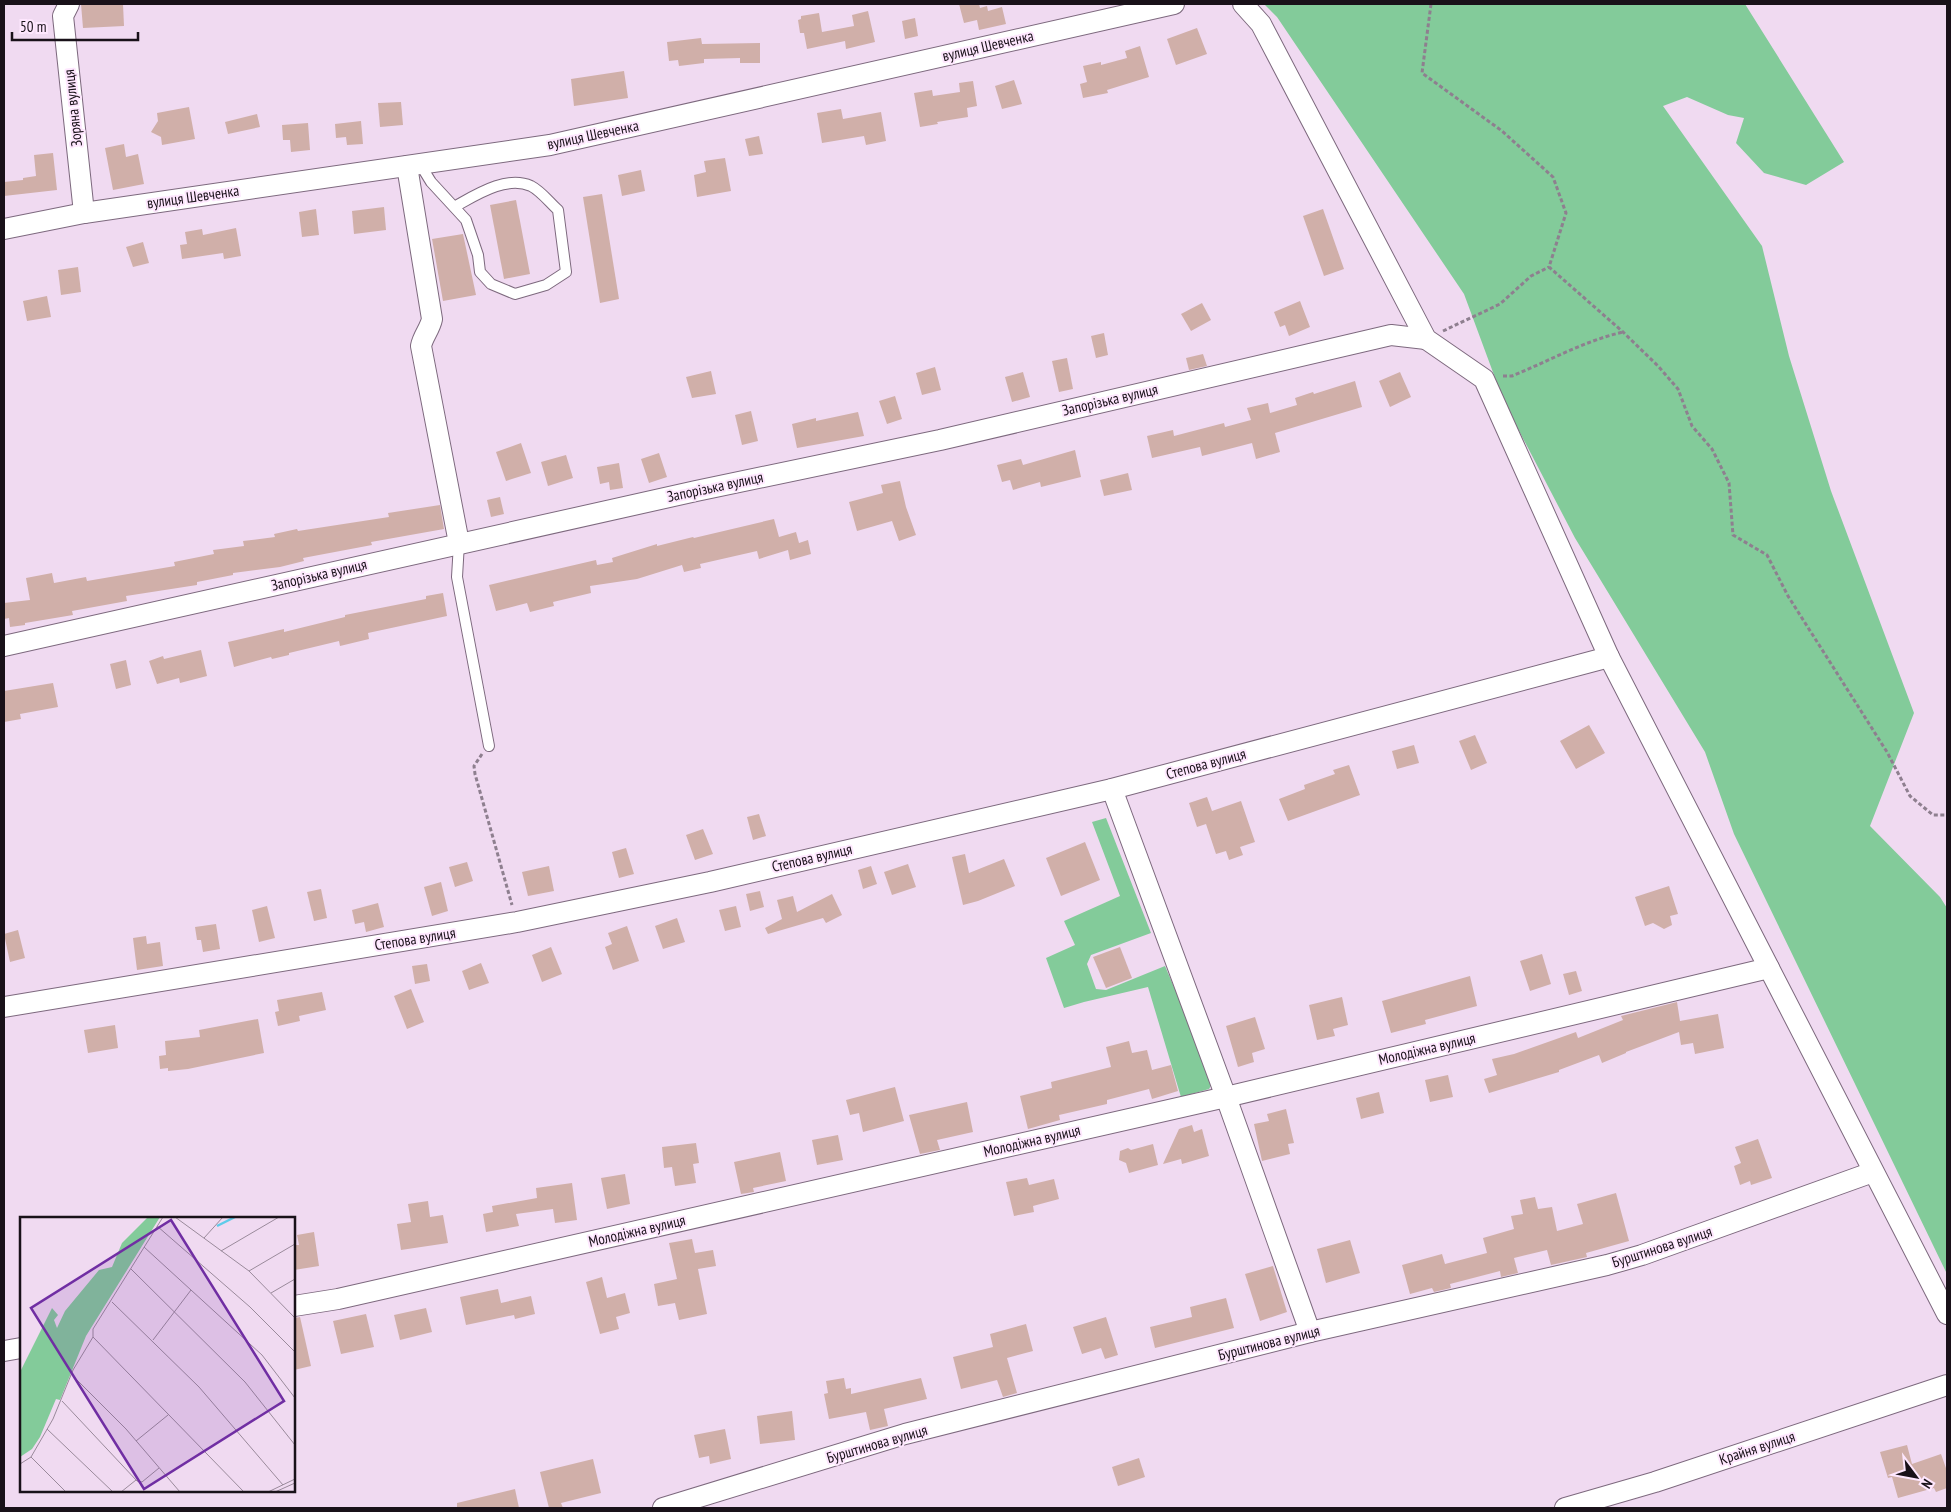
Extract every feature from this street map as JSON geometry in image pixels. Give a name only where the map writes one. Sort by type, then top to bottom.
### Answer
[{"type":"street","name":"Зоряна вулиця","points":[[69,4],[63,16],[84,213]]},
{"type":"street","name":"вулиця Шевченка","points":[[4,229],[84,213],[550,145],[1174,4]]},
{"type":"street","points":[[1243,4],[1261,24],[1426,339],[1484,379],[1609,657],[1947,1314]]},
{"type":"street","points":[[414,165],[432,319],[424,334],[421,346],[459,544]]},
{"type":"street","name":"Запорізька вулиця","points":[[4,646],[696,491],[940,440],[1391,335],[1426,339]]},
{"type":"street","name":"Степова вулиця","points":[[4,1007],[517,922],[710,882],[1112,789],[1609,657]]},
{"type":"street","points":[[1112,789],[1226,1097],[1310,1332]]},
{"type":"street","name":"Молодіжна вулиця","points":[[295,1306],[348,1297],[1226,1097],[1769,968]]},
{"type":"street","name":"Бурштинова вулиця","points":[[663,1508],[905,1434],[1310,1332],[1588,1270],[1642,1255],[1874,1172]]},
{"type":"street","points":[[4,1351],[20,1348]]},
{"type":"street","name":"Крайня вулиця","points":[[1565,1508],[1655,1482],[1947,1385]]},
{"type":"lane","points":[[414,165],[466,220],[478,255],[480,272],[491,284],[515,294],[546,285],[566,272],[558,210],[532,186],[510,182],[454,206]]},
{"type":"lane","points":[[459,544],[457,577],[489,746]]},
{"type":"path","points":[[1426,339],[1500,304],[1531,276],[1549,266],[1566,213],[1553,177],[1502,131],[1422,73],[1431,4]]},
{"type":"path","points":[[1549,266],[1623,332],[1658,366],[1678,389],[1692,426],[1712,448],[1729,483],[1733,535],[1767,555],[1788,596],[1881,743],[1910,796],[1933,815],[1947,815]]},
{"type":"path","points":[[1484,379],[1512,376],[1583,345],[1623,332]]},
{"type":"path","points":[[489,746],[474,766],[475,774],[517,922]]},
{"type":"green space","points":[[1264,4],[1745,4],[1844,162],[1806,185],[1764,173],[1736,143],[1744,118],[1728,115],[1687,97],[1663,106],[1762,246],[1789,356],[1831,491],[1914,713],[1870,826],[1940,897],[1947,908],[1947,1274],[1734,834],[1705,752],[1575,538],[1504,402],[1464,294],[1277,17]]},
{"type":"green space","points":[[1106,818],[1151,933],[1091,955],[1087,964],[1096,989],[1106,990],[1165,966],[1213,1082],[1209,1089],[1181,1097],[1148,987],[1064,1008],[1046,958],[1075,945],[1064,921],[1120,896],[1092,822]]},
{"type":"building","points":[[81,4],[123,4],[124,26],[83,28]]},
{"type":"building","points":[[959,4],[979,4],[980,8],[987,6],[988,11],[1002,7],[1006,24],[979,30],[977,20],[964,23]]},
{"type":"building","points":[[868,11],[875,42],[846,49],[845,41],[807,49],[804,33],[800,33],[798,20],[801,19],[801,16],[819,13],[822,32],[854,26],[852,15]]},
{"type":"building","points":[[915,18],[918,36],[905,39],[902,21]]},
{"type":"building","points":[[1197,28],[1207,54],[1176,65],[1167,39]]},
{"type":"building","points":[[701,38],[702,44],[760,43],[760,63],[740,63],[740,58],[704,59],[704,63],[679,66],[678,60],[669,61],[667,42]]},
{"type":"building","points":[[1140,46],[1149,77],[1107,90],[1108,93],[1083,98],[1080,84],[1087,82],[1083,66],[1101,62],[1101,65],[1127,58],[1125,51]]},
{"type":"building","points":[[624,71],[628,98],[574,106],[571,79]]},
{"type":"building","points":[[1014,80],[1022,104],[1002,109],[995,86]]},
{"type":"building","points":[[973,81],[977,106],[967,108],[968,117],[920,127],[914,93],[932,90],[933,96],[960,92],[959,83]]},
{"type":"building","points":[[401,102],[403,125],[380,127],[378,103]]},
{"type":"building","points":[[189,107],[195,139],[162,145],[161,137],[151,132],[158,121],[157,113]]},
{"type":"building","points":[[841,109],[843,119],[881,112],[886,141],[866,145],[864,136],[822,143],[817,113]]},
{"type":"building","points":[[257,114],[260,127],[228,134],[225,122]]},
{"type":"building","points":[[361,121],[363,144],[347,145],[346,137],[336,138],[335,124]]},
{"type":"building","points":[[308,123],[310,150],[291,152],[290,140],[283,140],[282,125]]},
{"type":"building","points":[[759,136],[763,154],[749,156],[745,139]]},
{"type":"building","points":[[124,144],[126,157],[138,154],[144,184],[113,190],[105,148]]},
{"type":"building","points":[[53,153],[57,190],[4,196],[4,182],[23,180],[23,178],[36,176],[34,155]]},
{"type":"building","points":[[725,158],[731,191],[697,197],[694,175],[706,172],[704,161]]},
{"type":"building","points":[[641,170],[645,191],[622,196],[618,175]]},
{"type":"building","points":[[602,194],[619,299],[600,303],[583,197]]},
{"type":"building","points":[[516,200],[530,274],[504,279],[490,205]]},
{"type":"building","points":[[384,207],[386,230],[354,234],[352,211]]},
{"type":"building","points":[[316,209],[319,235],[302,237],[299,212]]},
{"type":"building","points":[[1323,209],[1344,269],[1324,276],[1303,216]]},
{"type":"building","points":[[236,228],[241,256],[224,259],[223,253],[182,259],[180,245],[187,244],[185,232],[202,229],[203,235]]},
{"type":"building","points":[[463,234],[476,295],[443,301],[432,239]]},
{"type":"building","points":[[143,242],[149,263],[133,267],[126,247]]},
{"type":"building","points":[[78,267],[81,292],[61,295],[58,270]]},
{"type":"building","points":[[47,296],[51,317],[27,321],[23,301]]},
{"type":"building","points":[[1300,301],[1310,327],[1289,336],[1285,325],[1280,327],[1274,312]]},
{"type":"building","points":[[1202,303],[1211,320],[1191,331],[1181,314]]},
{"type":"building","points":[[1104,333],[1108,355],[1096,358],[1091,336]]},
{"type":"building","points":[[1203,354],[1207,366],[1189,370],[1186,358]]},
{"type":"building","points":[[1067,358],[1073,389],[1059,392],[1052,361]]},
{"type":"building","points":[[935,367],[941,390],[922,395],[916,373]]},
{"type":"building","points":[[711,371],[716,394],[692,398],[686,377]]},
{"type":"building","points":[[1023,372],[1030,397],[1012,402],[1005,377]]},
{"type":"building","points":[[1400,372],[1411,397],[1390,407],[1379,381]]},
{"type":"building","points":[[1355,381],[1362,407],[1275,433],[1280,452],[1256,459],[1252,443],[1202,456],[1200,447],[1152,458],[1147,436],[1173,430],[1174,436],[1224,423],[1225,427],[1251,420],[1247,408],[1268,403],[1270,413],[1297,405],[1295,398]]},
{"type":"building","points":[[895,396],[902,419],[887,424],[879,401]]},
{"type":"building","points":[[751,411],[758,441],[742,445],[735,415]]},
{"type":"building","points":[[858,412],[864,436],[797,448],[792,424],[816,418],[816,421]]},
{"type":"building","points":[[521,443],[531,473],[506,481],[496,452]]},
{"type":"building","points":[[1075,450],[1081,477],[1041,487],[1040,482],[1013,490],[1010,480],[1002,482],[997,465],[1021,459],[1023,465]]},
{"type":"building","points":[[659,453],[667,477],[649,483],[641,459]]},
{"type":"building","points":[[566,455],[573,478],[548,486],[541,462]]},
{"type":"building","points":[[619,463],[623,488],[610,490],[609,482],[600,484],[597,467]]},
{"type":"building","points":[[1128,473],[1132,490],[1104,496],[1100,480]]},
{"type":"building","points":[[900,481],[906,507],[916,535],[899,541],[892,521],[857,531],[849,502],[883,493],[881,485]]},
{"type":"building","points":[[500,497],[504,514],[491,517],[487,500]]},
{"type":"building","points":[[440,505],[444,529],[371,542],[372,545],[303,558],[304,561],[280,567],[233,573],[233,575],[197,582],[197,585],[126,596],[127,601],[72,611],[73,615],[25,623],[25,625],[10,627],[9,618],[4,619],[4,603],[30,600],[26,578],[52,573],[54,583],[86,577],[87,581],[175,566],[174,562],[214,554],[213,550],[244,546],[243,541],[275,537],[274,534],[297,529],[298,531],[389,517],[388,513]]},
{"type":"building","points":[[774,519],[779,537],[796,532],[799,543],[808,540],[811,554],[790,560],[788,550],[759,559],[757,551],[700,564],[701,568],[684,572],[682,565],[637,579],[590,586],[591,593],[553,602],[554,606],[530,612],[527,603],[496,611],[489,585],[596,560],[597,565],[613,562],[612,558],[657,544],[657,546]]},
{"type":"building","points":[[443,593],[447,616],[368,633],[369,639],[340,646],[339,641],[289,653],[289,655],[272,659],[271,657],[234,667],[228,642],[284,629],[284,632],[345,617],[345,615],[426,599],[426,596]]},
{"type":"building","points":[[201,650],[207,676],[180,683],[179,678],[157,684],[149,661],[163,656],[164,659]]},
{"type":"building","points":[[126,660],[131,685],[116,689],[110,664]]},
{"type":"building","points":[[53,683],[58,707],[20,714],[21,719],[4,722],[4,691]]},
{"type":"building","points":[[1589,725],[1605,753],[1576,769],[1560,741]]},
{"type":"building","points":[[1475,735],[1487,763],[1471,770],[1459,741]]},
{"type":"building","points":[[1414,745],[1419,763],[1397,769],[1392,751]]},
{"type":"building","points":[[1349,765],[1360,795],[1288,821],[1279,799],[1305,789],[1304,785],[1335,774],[1333,770]]},
{"type":"building","points":[[1207,797],[1212,811],[1241,801],[1255,842],[1240,847],[1243,855],[1229,860],[1226,851],[1216,854],[1206,824],[1197,827],[1189,803]]},
{"type":"building","points":[[759,814],[766,836],[753,840],[747,817]]},
{"type":"building","points":[[703,829],[713,854],[695,860],[686,835]]},
{"type":"building","points":[[1085,842],[1100,880],[1061,896],[1046,858]]},
{"type":"building","points":[[626,848],[634,874],[619,878],[612,852]]},
{"type":"building","points":[[965,854],[969,873],[1004,859],[1015,886],[963,905],[952,857]]},
{"type":"building","points":[[467,862],[473,881],[455,887],[449,867]]},
{"type":"building","points":[[908,864],[916,887],[892,895],[884,872]]},
{"type":"building","points":[[549,866],[554,891],[528,896],[522,872]]},
{"type":"building","points":[[871,866],[877,884],[863,889],[858,870]]},
{"type":"building","points":[[441,882],[448,911],[432,916],[424,887]]},
{"type":"building","points":[[1669,886],[1678,914],[1670,916],[1672,925],[1664,929],[1653,923],[1645,926],[1635,897]]},
{"type":"building","points":[[321,889],[327,918],[314,921],[307,892]]},
{"type":"building","points":[[760,891],[764,907],[750,911],[746,894]]},
{"type":"building","points":[[832,894],[842,915],[826,923],[823,918],[768,934],[765,928],[782,919],[777,900],[793,896],[797,912]]},
{"type":"building","points":[[378,903],[384,927],[366,932],[364,922],[355,924],[352,910]]},
{"type":"building","points":[[267,906],[275,938],[259,942],[252,910]]},
{"type":"building","points":[[736,906],[741,927],[725,931],[719,910]]},
{"type":"building","points":[[677,918],[685,942],[663,949],[655,926]]},
{"type":"building","points":[[216,924],[220,949],[203,952],[201,940],[197,940],[195,927]]},
{"type":"building","points":[[627,926],[639,961],[613,970],[605,947],[612,944],[608,933]]},
{"type":"building","points":[[18,930],[25,958],[10,962],[4,934]]},
{"type":"building","points":[[146,936],[147,944],[160,942],[163,966],[137,970],[133,938]]},
{"type":"building","points":[[551,947],[562,974],[542,982],[532,955]]},
{"type":"building","points":[[1120,947],[1132,978],[1106,988],[1093,957]]},
{"type":"building","points":[[1542,954],[1551,984],[1530,991],[1520,961]]},
{"type":"building","points":[[481,963],[489,983],[469,990],[462,971]]},
{"type":"building","points":[[427,964],[430,981],[415,984],[412,966]]},
{"type":"building","points":[[1576,971],[1582,991],[1569,995],[1563,974]]},
{"type":"building","points":[[1470,976],[1477,1006],[1425,1020],[1426,1024],[1391,1033],[1382,1001]]},
{"type":"building","points":[[411,989],[424,1022],[407,1029],[394,996]]},
{"type":"building","points":[[322,992],[326,1010],[299,1016],[300,1021],[278,1026],[275,1012],[279,1011],[277,1000]]},
{"type":"building","points":[[1342,997],[1348,1025],[1333,1029],[1335,1036],[1317,1040],[1309,1005]]},
{"type":"building","points":[[1677,1002],[1680,1021],[1718,1014],[1724,1048],[1695,1054],[1693,1043],[1681,1045],[1679,1032],[1602,1063],[1599,1055],[1559,1070],[1559,1072],[1489,1093],[1484,1079],[1497,1075],[1492,1059],[1514,1054],[1576,1032],[1578,1038],[1623,1020],[1621,1016]]},
{"type":"building","points":[[1255,1017],[1265,1049],[1252,1053],[1254,1062],[1238,1067],[1226,1026]]},
{"type":"building","points":[[258,1019],[264,1053],[188,1069],[168,1071],[168,1068],[160,1069],[159,1056],[166,1055],[165,1041],[200,1037],[199,1030]]},
{"type":"building","points":[[115,1025],[118,1048],[88,1053],[84,1030]]},
{"type":"building","points":[[1129,1041],[1132,1053],[1147,1050],[1152,1070],[1171,1065],[1178,1091],[1152,1099],[1149,1089],[1107,1100],[1107,1104],[1059,1115],[1060,1120],[1028,1129],[1020,1096],[1052,1088],[1051,1082],[1111,1067],[1106,1047]]},
{"type":"building","points":[[1448,1075],[1453,1097],[1430,1102],[1425,1080]]},
{"type":"building","points":[[895,1087],[904,1121],[863,1132],[859,1113],[850,1115],[846,1100]]},
{"type":"building","points":[[1379,1092],[1384,1113],[1361,1119],[1356,1098]]},
{"type":"building","points":[[967,1102],[973,1132],[937,1140],[940,1150],[920,1154],[909,1115]]},
{"type":"building","points":[[1286,1109],[1294,1143],[1288,1144],[1290,1154],[1262,1161],[1254,1124],[1269,1121],[1267,1114]]},
{"type":"building","points":[[1192,1125],[1194,1132],[1202,1129],[1209,1156],[1182,1164],[1181,1159],[1163,1164],[1179,1129]]},
{"type":"building","points":[[838,1135],[843,1160],[817,1165],[812,1140]]},
{"type":"building","points":[[1758,1139],[1772,1178],[1751,1185],[1750,1181],[1740,1185],[1734,1166],[1741,1163],[1735,1147]]},
{"type":"building","points":[[696,1143],[699,1163],[693,1164],[696,1183],[675,1186],[672,1167],[664,1168],[662,1147]]},
{"type":"building","points":[[1153,1144],[1158,1165],[1129,1173],[1126,1163],[1119,1160],[1120,1151]]},
{"type":"building","points":[[780,1152],[786,1181],[753,1188],[754,1192],[741,1194],[734,1162]]},
{"type":"building","points":[[625,1174],[630,1204],[607,1209],[601,1178]]},
{"type":"building","points":[[1027,1178],[1029,1185],[1054,1179],[1059,1199],[1033,1206],[1034,1212],[1014,1216],[1006,1182]]},
{"type":"building","points":[[572,1183],[577,1220],[555,1223],[553,1209],[516,1214],[519,1226],[486,1232],[483,1214],[493,1212],[492,1206],[537,1198],[536,1188]]},
{"type":"building","points":[[1616,1193],[1629,1241],[1586,1253],[1587,1257],[1551,1265],[1547,1250],[1514,1258],[1518,1273],[1501,1277],[1500,1271],[1450,1284],[1451,1288],[1434,1292],[1432,1288],[1410,1294],[1402,1265],[1442,1254],[1445,1264],[1487,1253],[1483,1238],[1514,1229],[1511,1216],[1523,1214],[1520,1200],[1535,1197],[1538,1209],[1552,1207],[1557,1231],[1583,1224],[1577,1204]]},
{"type":"building","points":[[428,1201],[430,1217],[443,1215],[448,1243],[401,1250],[397,1224],[411,1222],[408,1204]]},
{"type":"building","points":[[314,1232],[319,1266],[295,1270],[295,1245],[299,1245],[297,1235]]},
{"type":"building","points":[[692,1239],[695,1253],[713,1250],[716,1266],[698,1269],[707,1314],[679,1320],[675,1303],[658,1306],[654,1284],[677,1279],[669,1243]]},
{"type":"building","points":[[1350,1240],[1360,1273],[1326,1283],[1317,1249]]},
{"type":"building","points":[[1273,1266],[1287,1312],[1260,1321],[1245,1274]]},
{"type":"building","points":[[602,1277],[607,1298],[625,1293],[630,1313],[616,1317],[619,1329],[600,1334],[586,1282]]},
{"type":"building","points":[[498,1289],[501,1303],[531,1296],[535,1314],[515,1319],[514,1315],[466,1325],[460,1297]]},
{"type":"building","points":[[1226,1298],[1234,1328],[1155,1348],[1150,1327],[1192,1317],[1190,1307]]},
{"type":"building","points":[[426,1308],[432,1332],[400,1340],[394,1315]]},
{"type":"building","points":[[366,1314],[374,1347],[341,1354],[333,1321]]},
{"type":"building","points":[[300,1317],[311,1366],[295,1370],[295,1318]]},
{"type":"building","points":[[1106,1317],[1118,1355],[1105,1359],[1101,1348],[1082,1354],[1073,1327]]},
{"type":"building","points":[[1026,1324],[1033,1351],[1007,1358],[1017,1393],[1003,1397],[997,1380],[961,1389],[953,1357],[993,1347],[990,1334]]},
{"type":"building","points":[[844,1378],[846,1389],[851,1388],[851,1394],[921,1378],[927,1399],[884,1409],[888,1426],[870,1430],[866,1412],[829,1419],[824,1394],[828,1393],[826,1381]]},
{"type":"building","points":[[792,1411],[795,1440],[760,1444],[757,1416]]},
{"type":"building","points":[[725,1429],[731,1459],[710,1464],[709,1456],[699,1458],[694,1435]]},
{"type":"building","points":[[1907,1445],[1912,1464],[1941,1454],[1947,1471],[1947,1488],[1936,1492],[1934,1488],[1898,1498],[1892,1477],[1888,1478],[1880,1452]]},
{"type":"building","points":[[1139,1458],[1145,1477],[1118,1486],[1112,1467]]},
{"type":"building","points":[[593,1459],[601,1493],[561,1503],[563,1508],[549,1508],[540,1472]]},
{"type":"building","points":[[515,1489],[519,1508],[457,1508],[457,1503]]}]
